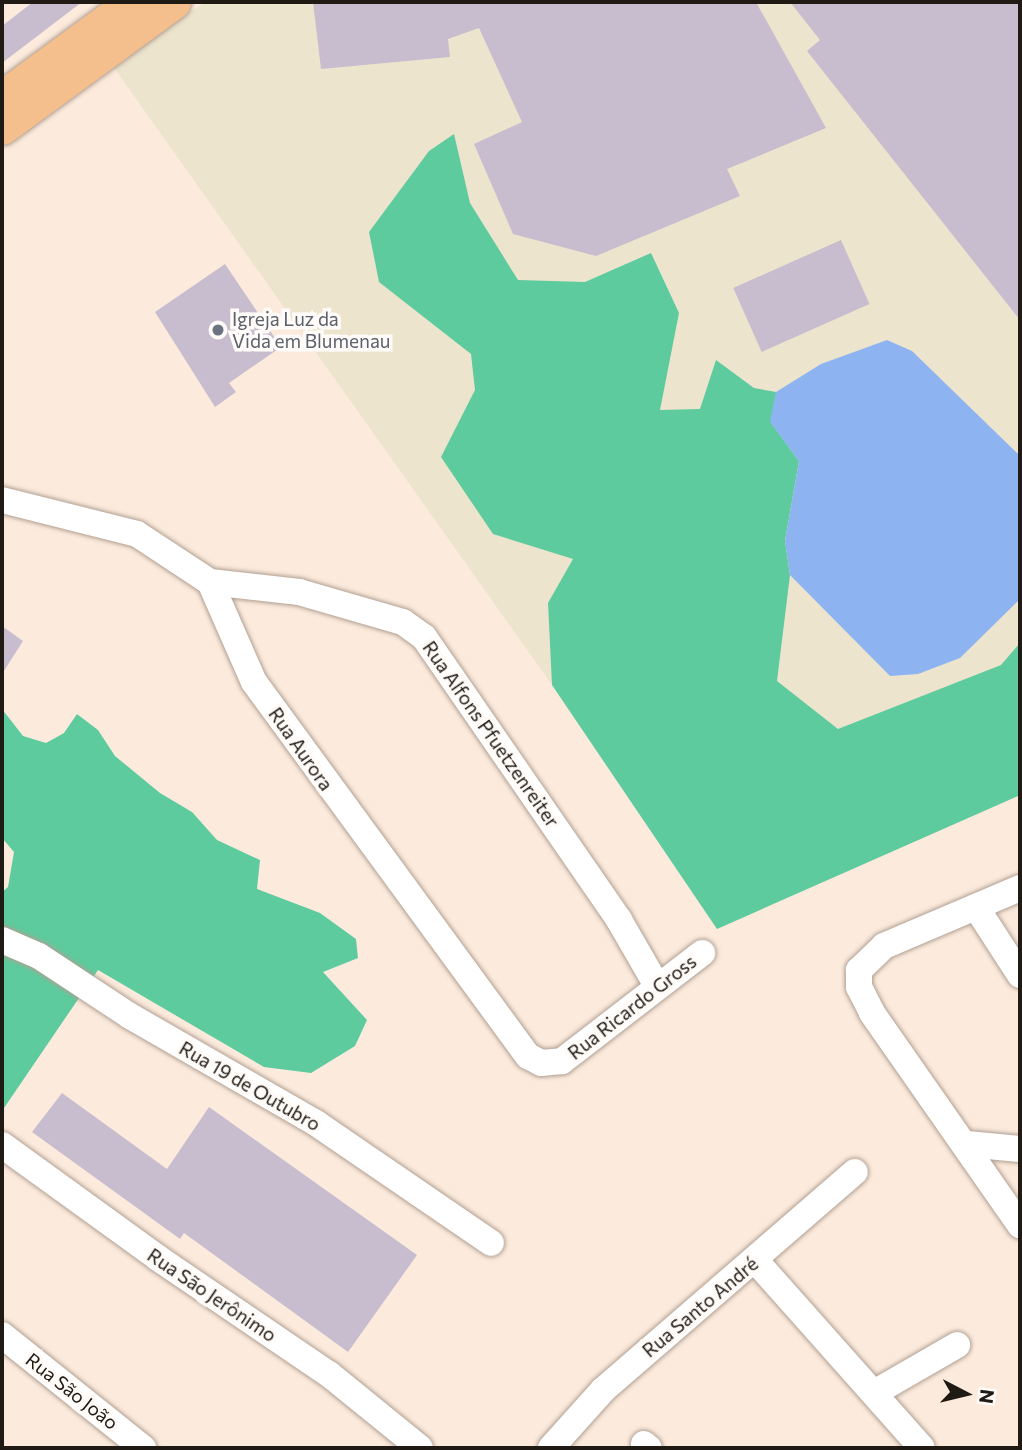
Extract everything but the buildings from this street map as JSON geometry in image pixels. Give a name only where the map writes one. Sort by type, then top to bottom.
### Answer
[{"type":"main road","points":[[2,97],[132,2]]},
{"type":"main road","points":[[2,128],[174,2]]},
{"type":"street","points":[[2,500],[137,534],[210,582]]},
{"type":"street","name":"Rua Alfons Pfuetzenreiter","points":[[210,582],[299,592],[403,622],[424,637],[619,920],[656,984]]},
{"type":"street","name":"Rua Aurora","points":[[210,582],[254,682],[336,798],[528,1056],[541,1063],[562,1061]]},
{"type":"street","points":[[1020,888],[884,946],[859,970],[859,987],[872,1013],[967,1144],[1020,1225]]},
{"type":"street","points":[[976,907],[1020,975]]},
{"type":"street","name":"Rua 19 de Outubro","points":[[2,940],[39,956],[130,1016],[316,1123],[491,1243]]},
{"type":"street","name":"Rua Ricardo Gross","points":[[562,1061],[656,984],[702,953]]},
{"type":"street","points":[[967,1144],[1020,1149]]},
{"type":"street","name":"Rua São Jerônimo","points":[[2,1145],[158,1258],[329,1374],[420,1448]]},
{"type":"street","name":"Rua Santo André","points":[[551,1448],[603,1390],[855,1172]]},
{"type":"street","points":[[755,1260],[922,1448]]},
{"type":"street","name":"Rua São João","points":[[2,1335],[143,1448]]},
{"type":"street","points":[[874,1393],[957,1345]]},
{"type":"shaded area","points":[[205,2],[1020,2],[1020,795],[717,929],[552,685],[112,65]]},
{"type":"green space","points":[[454,134],[470,203],[518,280],[585,282],[651,253],[679,313],[660,410],[700,409],[716,360],[754,388],[776,392],[774,427],[799,461],[785,541],[790,575],[777,681],[838,729],[1001,665],[1020,643],[1020,795],[717,929],[552,685],[548,603],[573,559],[493,534],[441,457],[475,390],[471,354],[379,282],[369,232],[429,151]]},
{"type":"green space","points":[[2,709],[23,736],[46,743],[64,733],[77,714],[98,730],[115,756],[160,793],[192,812],[217,840],[260,860],[257,889],[320,913],[356,939],[358,958],[323,972],[367,1020],[355,1046],[311,1073],[264,1067],[98,970],[2,1111],[2,892],[8,887],[14,852],[2,838]]},
{"type":"water","points":[[887,340],[912,351],[1020,456],[1020,599],[960,658],[918,674],[890,676],[790,575],[785,541],[799,461],[770,422],[776,392],[821,364]]},
{"type":"place","name":"Igreja Luz da Vida em Blumenau","points":[[218,330]]}]
